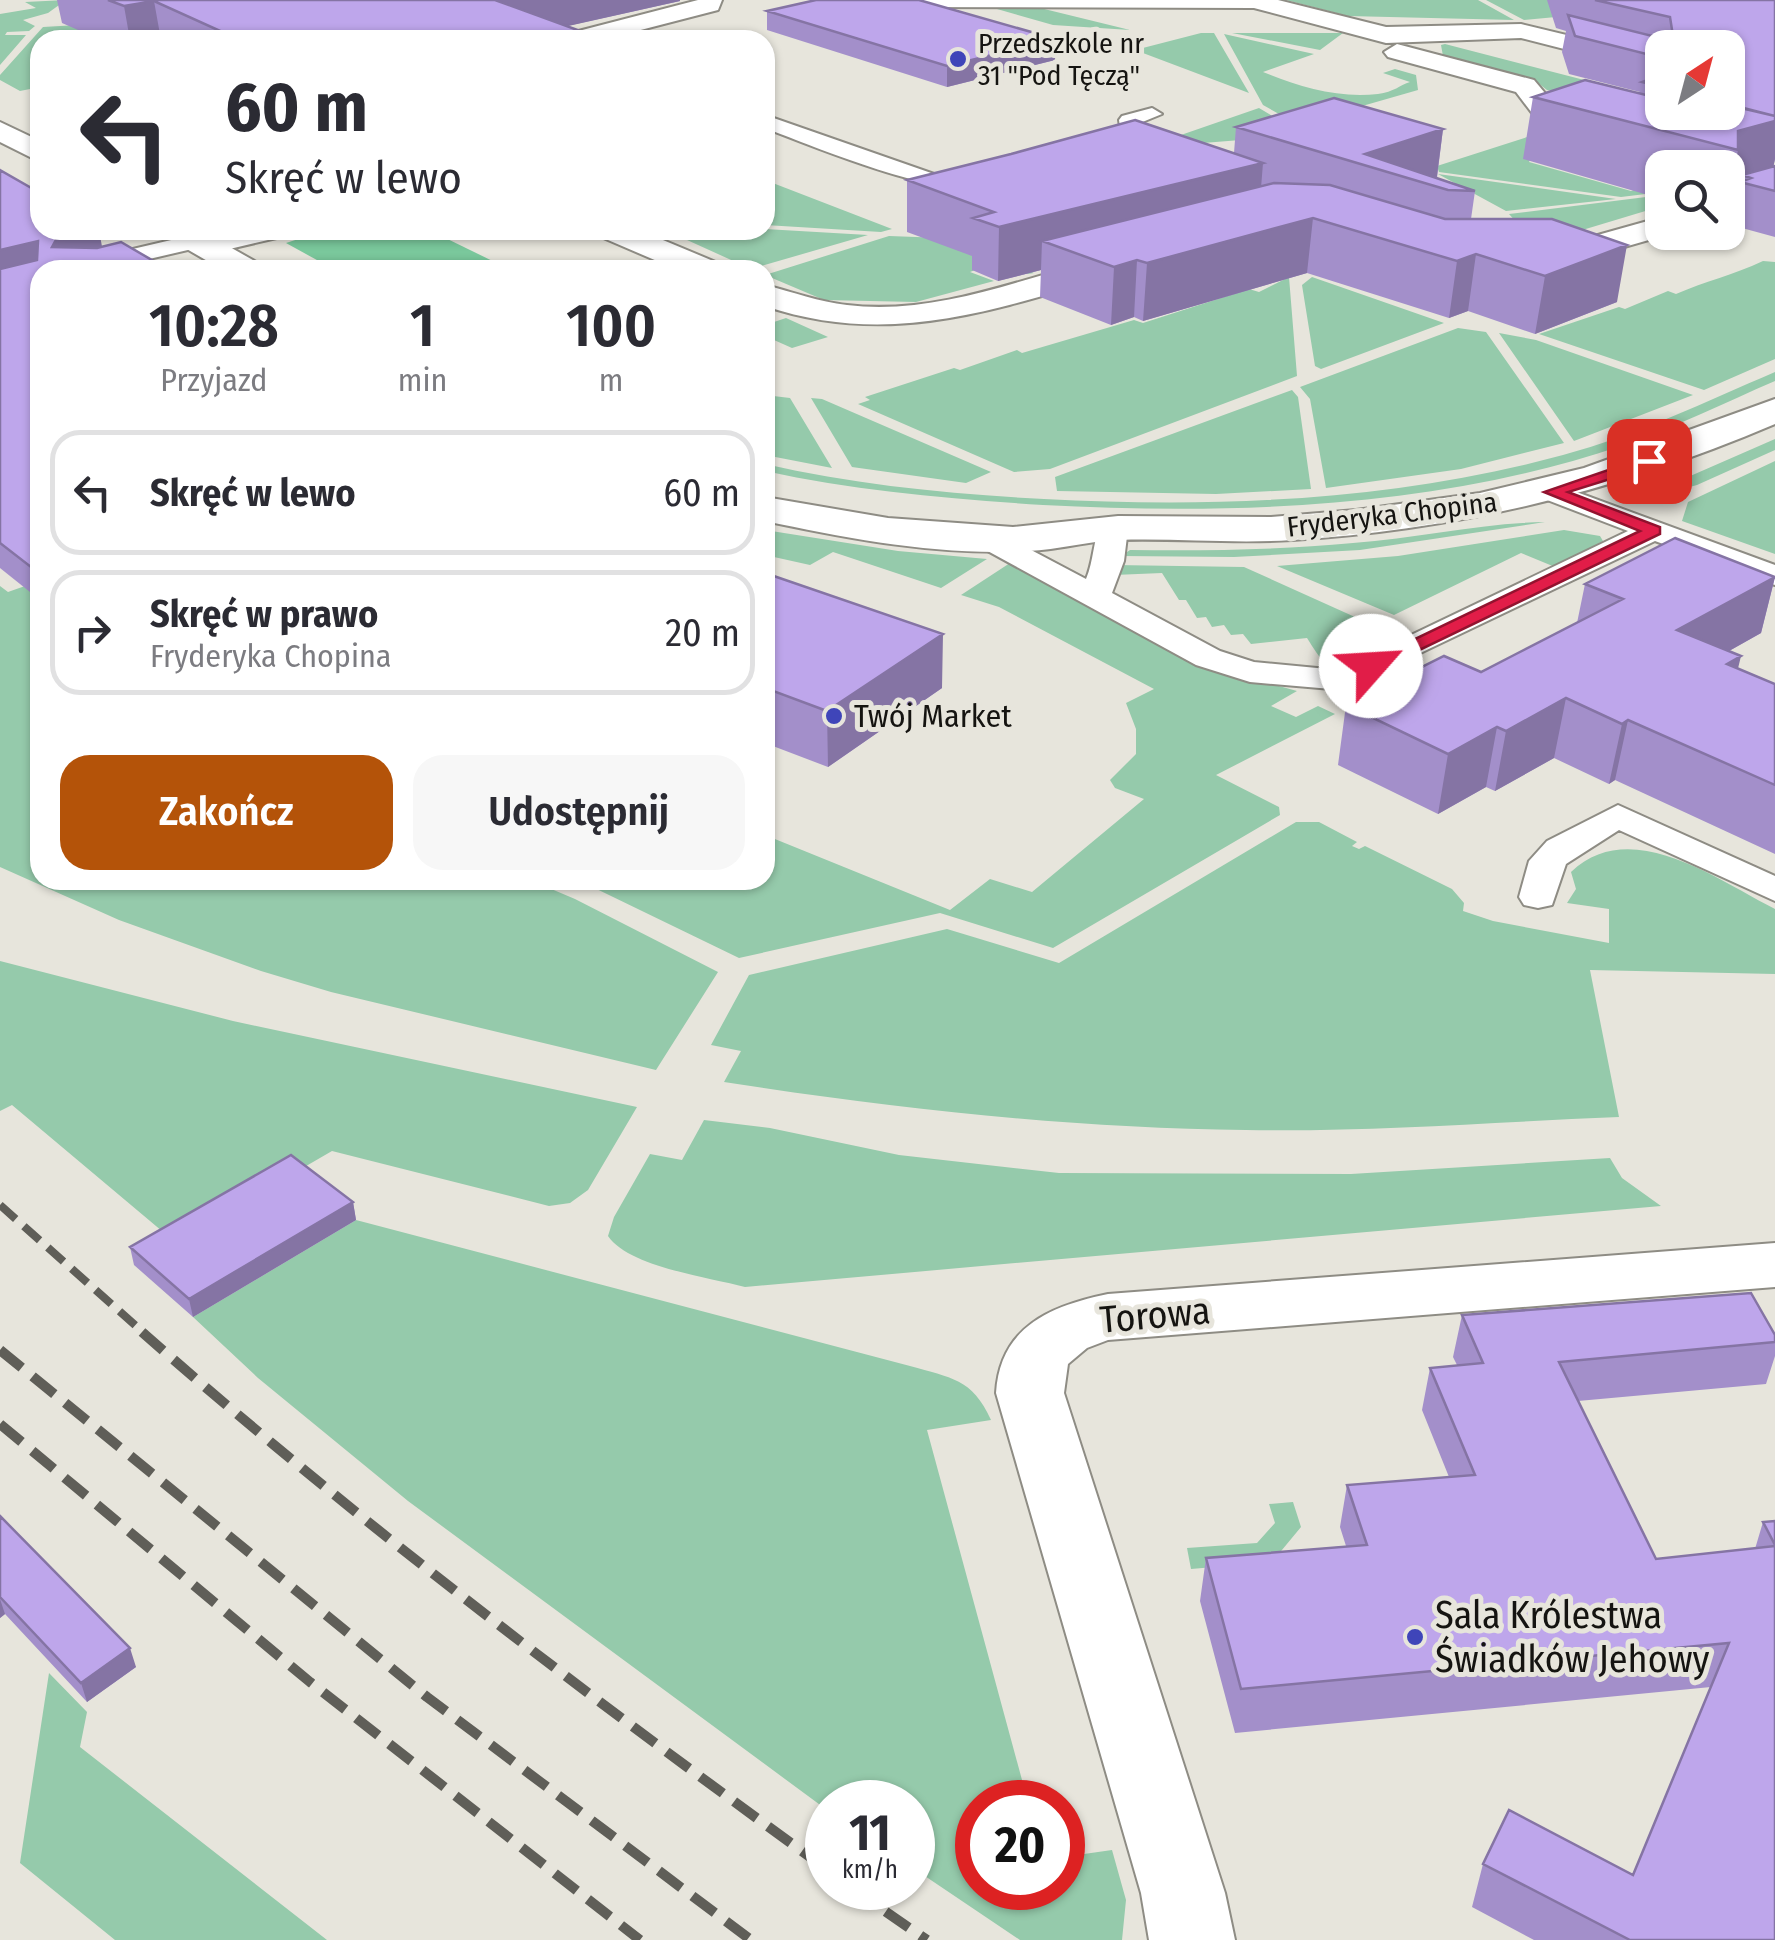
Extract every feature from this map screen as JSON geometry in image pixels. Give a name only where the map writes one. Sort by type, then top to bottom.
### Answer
[{"type":"street","points":[[611,30],[709,5],[710,0]]},
{"type":"street","points":[[883,0],[1252,0],[1386,34],[1521,31],[1645,62]]},
{"type":"street","points":[[1397,52],[1525,86],[1545,111],[1621,138]]},
{"type":"street","points":[[0,130],[30,147]]},
{"type":"street","points":[[1745,203],[1775,194]]},
{"type":"street","points":[[1506,262],[1540,262],[1645,231]]},
{"type":"street","points":[[194,240],[229,260]]},
{"type":"street","points":[[636,240],[682,260]]},
{"type":"street","points":[[775,300],[814,314],[861,318],[916,316],[1137,258]]},
{"type":"street","name":"Fryderyka Chopina","points":[[775,486],[854,499],[1113,528],[1290,528],[1388,518],[1552,492],[1613,475],[1775,410]]},
{"type":"street","name":"Fryderyka Chopina","points":[[775,511],[868,527],[984,537],[1046,538],[1113,528]]},
{"type":"street","name":"Torowa","points":[[1192,1940],[1172,1856],[1030,1393],[1035,1357],[1050,1338],[1074,1323],[1108,1317],[1775,1265]]},
{"type":"lane","points":[[1151,164],[1110,156],[1134,150],[1129,120],[1152,114]]},
{"type":"lane","points":[[1522,118],[1621,138]]},
{"type":"lane","points":[[775,125],[932,180],[990,181]]},
{"type":"lane","points":[[111,260],[188,240]]},
{"type":"lane","points":[[1552,492],[1775,576]]},
{"type":"lane","points":[[1094,596],[1109,561],[1113,528]]},
{"type":"lane","points":[[984,537],[1208,658],[1250,672],[1344,680],[1654,530]]},
{"type":"lane","points":[[1538,897],[1548,861],[1560,848],[1618,816],[1775,890]]},
{"type":"green space","points":[[66,0],[48,13],[23,20],[35,26],[29,31],[7,32],[5,35],[26,35],[0,65],[0,14],[36,8],[25,2]]},
{"type":"green space","points":[[1286,0],[1478,0],[1514,20],[1348,16]]},
{"type":"green space","points":[[1486,0],[1737,0],[1524,20]]},
{"type":"green space","points":[[983,5],[1032,6],[1130,30],[1053,25]]},
{"type":"green space","points":[[130,22],[89,30],[40,30]]},
{"type":"green space","points":[[1214,33],[1249,93],[1135,50]]},
{"type":"green space","points":[[1232,33],[1343,33],[1320,50]]},
{"type":"green space","points":[[1224,34],[1314,54],[1263,72],[1304,86],[1348,95],[1384,93],[1410,82],[1383,73],[1395,69],[1416,75],[1418,90],[1310,121],[1302,127],[1263,105]]},
{"type":"green space","points":[[30,42],[30,89],[20,91],[0,80],[0,75]]},
{"type":"green space","points":[[1441,45],[1645,96],[1645,109],[1547,90],[1538,83],[1443,56]]},
{"type":"green space","points":[[1259,108],[1305,135],[1152,145]]},
{"type":"green space","points":[[1543,132],[1529,162],[1631,191],[1645,186],[1645,194],[1621,197],[1439,172],[1437,166]]},
{"type":"green space","points":[[1438,174],[1616,199],[1506,211]]},
{"type":"green space","points":[[775,184],[892,229],[881,232],[775,226]]},
{"type":"green space","points":[[1645,197],[1645,211],[1536,244],[1509,214]]},
{"type":"green space","points":[[775,230],[868,235],[775,262],[731,260],[687,240],[775,240]]},
{"type":"green space","points":[[889,236],[943,238],[1034,273],[981,269],[970,272],[994,281],[916,302],[824,300],[775,279],[775,272]]},
{"type":"green space","points":[[450,240],[490,260],[317,260],[286,243]]},
{"type":"green space","points":[[1763,261],[1775,262],[1775,359],[1704,390],[1539,334],[1619,307],[1625,309],[1668,291],[1676,294]]},
{"type":"green space","points":[[1289,277],[1297,376],[1050,469],[1014,472],[858,404],[870,400],[865,397],[954,368],[960,370],[1017,350],[1022,353],[1134,320],[1143,323],[1249,289],[1259,292]]},
{"type":"green space","points":[[1312,277],[1444,323],[1321,369],[1315,366],[1302,285]]},
{"type":"green space","points":[[786,318],[828,337],[792,348],[775,340],[775,322]]},
{"type":"green space","points":[[1458,328],[1486,332],[1564,443],[1461,469],[1326,488],[1310,399],[1300,387]]},
{"type":"green space","points":[[1499,333],[1536,340],[1693,395],[1574,441]]},
{"type":"green space","points":[[1775,372],[1775,381],[1621,446],[1551,467],[1408,495],[1262,507],[1116,508],[904,493],[775,473],[775,466],[903,488],[1109,502],[1305,498],[1435,483],[1499,470],[1590,447]]},
{"type":"green space","points":[[1292,390],[1298,397],[1311,489],[1216,494],[1057,491],[1055,477]]},
{"type":"green space","points":[[775,396],[790,398],[832,468],[775,457]]},
{"type":"green space","points":[[811,398],[822,399],[991,472],[966,483],[852,467]]},
{"type":"green space","points":[[1775,439],[1775,450],[1697,485],[1635,502],[1639,494]]},
{"type":"green space","points":[[1775,461],[1775,554],[1682,521],[1688,502]]},
{"type":"green space","points":[[1545,522],[1360,550],[1234,557],[1121,556],[1130,550],[1242,550],[1377,541]]},
{"type":"green space","points":[[1564,530],[1600,536],[1603,541],[1555,567],[1521,553],[1394,615],[1277,566],[1398,556]]},
{"type":"green space","points":[[775,532],[898,551],[987,559],[941,588],[833,552],[810,565],[775,557]]},
{"type":"green space","points":[[1010,563],[1214,668],[1297,691],[1271,706],[1296,717],[1318,706],[1335,714],[1216,775],[1279,807],[1280,815],[1053,948],[940,913],[739,958],[599,890],[775,890],[775,839],[950,910],[990,879],[1032,892],[1144,799],[1115,788],[1110,780],[1136,754],[1136,729],[1126,703],[1154,689],[999,607],[961,595]]},
{"type":"green space","points":[[1115,565],[1244,567],[1406,640],[1357,663],[1328,664],[1307,638],[1251,644],[1243,634],[1231,635],[1224,625],[1212,627],[1206,617],[1197,618],[1186,600],[1179,600],[1162,573],[1114,575]]},
{"type":"green space","points":[[0,586],[8,592],[25,586],[30,590],[30,880],[0,867]]},
{"type":"green space","points":[[1296,822],[1319,822],[1357,842],[1352,846],[1365,846],[1452,889],[1464,903],[1463,911],[1493,921],[1609,943],[1609,909],[1567,903],[1576,889],[1571,872],[1595,856],[1620,850],[1674,858],[1775,909],[1775,974],[1590,970],[1619,1117],[1340,1130],[1181,1128],[984,1115],[724,1082],[741,1051],[711,1045],[749,975],[947,929],[1059,963]]},
{"type":"green space","points":[[52,890],[554,890],[718,972],[656,1070],[331,992],[119,920]]},
{"type":"green space","points":[[0,961],[233,1021],[637,1107],[588,1190],[570,1203],[549,1206],[332,1151],[175,1242],[12,1105],[0,1111]]},
{"type":"green space","points":[[704,1120],[770,1128],[899,1155],[1059,1173],[1351,1174],[1610,1158],[1622,1178],[1661,1206],[745,1287],[651,1263],[618,1247],[608,1236],[614,1217],[650,1154],[682,1160]]},
{"type":"green space","points":[[356,1220],[910,1366],[949,1377],[968,1388],[991,1420],[927,1430],[1022,1780],[955,1780],[955,1896],[935,1883],[935,1780],[805,1780],[805,1794],[408,1501],[258,1378],[193,1317]]},
{"type":"green space","points":[[1293,1502],[1301,1527],[1272,1562],[1191,1569],[1187,1548],[1257,1543],[1275,1523],[1269,1504]]},
{"type":"green space","points":[[49,1673],[87,1712],[80,1747],[327,1940],[115,1940],[20,1863]]},
{"type":"green space","points":[[1112,1850],[1126,1900],[1122,1940],[1020,1940],[975,1910],[1085,1910],[1085,1854]]},
{"type":"building","points":[[108,0],[495,0],[578,30],[218,30],[154,1],[124,6]]},
{"type":"building","points":[[816,0],[919,0],[1056,39],[947,66],[767,11]]},
{"type":"building","points":[[1595,0],[1775,0],[1775,116],[1745,108],[1745,30],[1672,30],[1670,17]]},
{"type":"building","points":[[1568,15],[1645,34],[1645,54],[1575,36]]},
{"type":"building","points":[[1585,80],[1645,95],[1645,126],[1533,97]]},
{"type":"building","points":[[1334,98],[1443,129],[1365,154],[1475,191],[1448,190],[1236,127]]},
{"type":"building","points":[[1745,109],[1775,116],[1775,121],[1745,129]]},
{"type":"building","points":[[1135,120],[1263,163],[999,227],[973,218],[994,212],[907,180],[1011,154]]},
{"type":"building","points":[[1661,130],[1742,130],[1738,131],[1738,150]]},
{"type":"building","points":[[1775,166],[1775,191],[1745,183],[1751,178],[1745,174]]},
{"type":"building","points":[[0,170],[30,187],[30,240],[56,240],[52,247],[97,248],[121,242],[152,260],[37,260],[38,241],[0,250]]},
{"type":"building","points":[[1274,183],[1330,185],[1445,219],[1552,219],[1627,245],[1545,276],[1476,254],[1457,261],[1313,218],[1147,263],[1137,260],[1114,267],[1042,241]]},
{"type":"building","points":[[30,262],[30,566],[0,543],[0,269]]},
{"type":"building","points":[[1675,538],[1775,577],[1677,630],[1741,656],[1727,664],[1775,684],[1775,785],[1628,720],[1622,724],[1566,698],[1506,731],[1497,727],[1448,754],[1346,705],[1444,656],[1481,672],[1623,599],[1585,584]]},
{"type":"building","points":[[775,576],[943,634],[827,711],[775,692]]},
{"type":"building","points":[[291,1155],[353,1202],[189,1299],[130,1247]]},
{"type":"building","points":[[1751,1293],[1775,1335],[1775,1342],[1559,1362],[1656,1559],[1775,1546],[1775,1940],[1630,1940],[1483,1864],[1509,1810],[1633,1875],[1729,1643],[1241,1689],[1206,1558],[1367,1545],[1347,1485],[1475,1475],[1430,1368],[1483,1363],[1462,1315]]},
{"type":"building","points":[[0,1516],[130,1648],[81,1683],[0,1597]]},
{"type":"building","points":[[1775,1521],[1775,1545],[1763,1522]]},
{"type":"railway","points":[[0,1205],[145,1334]]},
{"type":"railway","points":[[142,1332],[308,1473],[478,1609],[805,1853]]},
{"type":"railway","points":[[0,1350],[427,1697],[751,1940]]},
{"type":"railway","points":[[0,1424],[310,1682],[640,1940]]},
{"type":"railway","points":[[883,1910],[927,1940]]},
{"type":"place","name":"Przedszkole nr 31 \"Pod Tęczą\"","points":[[958,59]]},
{"type":"place","name":"Twój Market","points":[[834,716]]},
{"type":"place","name":"Sala Królestwa Świadków Jehowy","points":[[1415,1637]]},
{"type":"route","points":[[1371,666],[1654,530],[1552,492],[1649,461]]}]
